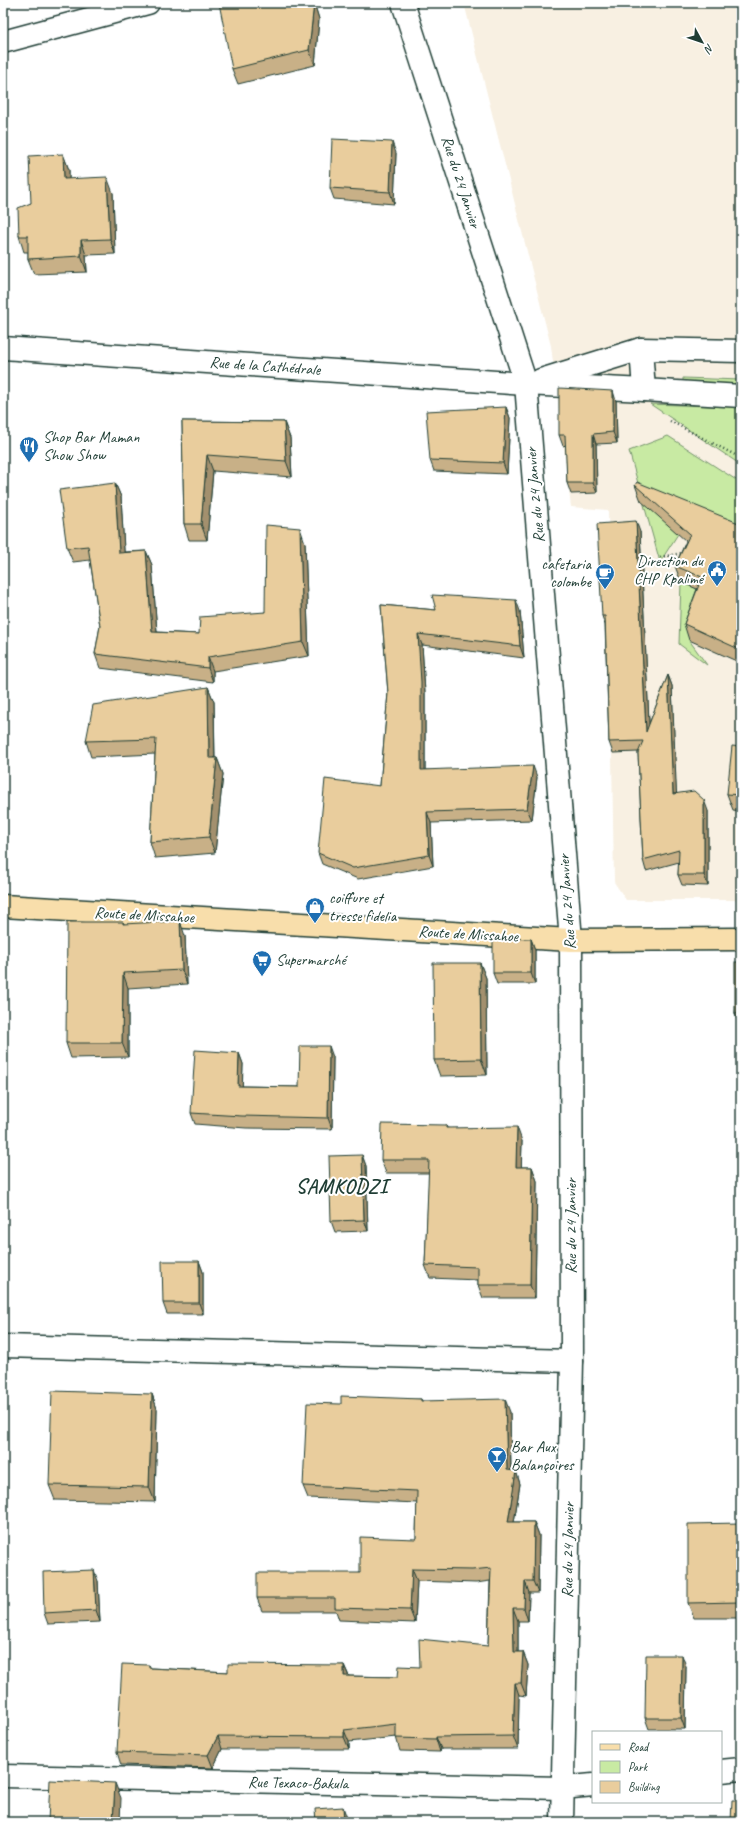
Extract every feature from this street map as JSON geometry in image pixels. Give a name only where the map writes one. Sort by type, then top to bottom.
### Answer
[{"type":"main road","name":"Route de Missahoe","points":[[3,906],[571,940],[741,940]]},
{"type":"street","points":[[3,42],[148,3]]},
{"type":"street","name":"Rue du 24 Janvier","points":[[403,3],[526,384],[571,940],[572,1361],[562,1822]]},
{"type":"street","name":"Rue de la Cathédrale","points":[[3,348],[526,384],[741,396]]},
{"type":"street","points":[[641,349],[644,390]]},
{"type":"street","points":[[526,384],[641,349],[741,351]]},
{"type":"street","points":[[3,1346],[572,1361]]},
{"type":"street","points":[[722,1771],[741,1769]]},
{"type":"street","name":"Rue Texaco-Bakula","points":[[3,1776],[562,1788],[592,1785]]},
{"type":"path","points":[[666,418],[741,458]]},
{"type":"path","points":[[660,556],[690,552]]},
{"type":"shaded area","points":[[464,3],[741,3],[741,900],[626,900],[614,882],[608,510],[571,507],[551,346]]},
{"type":"green space","points":[[683,378],[741,380],[741,389],[683,388]]},
{"type":"green space","points":[[650,404],[741,407],[741,465]]},
{"type":"green space","points":[[668,436],[741,483],[741,537],[686,515],[678,534],[660,562],[629,451]]},
{"type":"green space","points":[[681,582],[707,593],[689,640],[707,665],[679,644]]},
{"type":"building","points":[[219,3],[314,3],[309,50],[232,69]]},
{"type":"building","points":[[332,139],[392,142],[390,192],[330,188]]},
{"type":"building","points":[[63,154],[64,179],[107,177],[110,239],[81,240],[81,256],[28,259],[28,236],[19,236],[18,208],[31,203],[29,156]]},
{"type":"building","points":[[559,388],[613,391],[613,432],[593,434],[593,483],[567,483],[565,435],[559,435]]},
{"type":"building","points":[[506,407],[503,463],[430,460],[426,411]]},
{"type":"building","points":[[182,421],[284,422],[286,461],[207,455],[201,524],[184,524]]},
{"type":"building","name":"Direction du CHP Kpalimé","points":[[637,482],[741,524],[741,650],[684,624],[702,577],[675,566],[690,534],[635,485]]},
{"type":"building","points":[[115,483],[119,553],[146,551],[152,632],[199,634],[200,617],[265,612],[266,525],[300,528],[303,642],[208,657],[208,668],[95,654],[100,626],[88,546],[67,548],[59,490]]},
{"type":"building","points":[[636,521],[646,732],[668,675],[673,794],[694,791],[704,800],[704,875],[678,875],[679,850],[643,860],[638,753],[643,741],[609,742],[605,616],[602,616],[597,524]]},
{"type":"building","points":[[432,595],[516,600],[520,646],[418,634],[421,682],[421,770],[533,766],[527,809],[427,812],[429,855],[353,868],[318,853],[325,779],[380,786],[388,693],[381,605],[436,610]]},
{"type":"building","points":[[208,687],[209,758],[217,758],[209,837],[150,842],[156,739],[86,741],[93,705]]},
{"type":"building","points":[[732,746],[741,747],[741,795],[727,794]]},
{"type":"building","points":[[180,921],[182,970],[123,973],[122,1043],[66,1043],[67,922],[123,922],[123,924]]},
{"type":"building","points":[[493,938],[531,939],[531,973],[493,973]]},
{"type":"building","points":[[735,962],[741,962],[741,1013],[735,1013]]},
{"type":"building","points":[[433,963],[480,963],[481,1059],[434,1060]]},
{"type":"building","points":[[300,1046],[329,1046],[328,1118],[191,1113],[195,1050],[239,1053],[238,1086],[299,1087]]},
{"type":"building","points":[[382,1124],[446,1125],[446,1128],[517,1127],[516,1167],[532,1167],[530,1285],[478,1285],[478,1267],[425,1265],[429,1160],[381,1160]]},
{"type":"building","points":[[362,1155],[364,1220],[331,1221],[329,1156]]},
{"type":"building","points":[[162,1261],[199,1261],[199,1303],[163,1303]]},
{"type":"building","points":[[52,1391],[152,1394],[149,1487],[49,1485]]},
{"type":"building","points":[[341,1396],[421,1399],[421,1401],[505,1399],[507,1470],[516,1471],[508,1522],[534,1522],[533,1581],[525,1581],[524,1608],[513,1608],[514,1652],[523,1652],[521,1683],[515,1683],[513,1736],[436,1737],[436,1739],[396,1738],[396,1724],[344,1730],[344,1737],[218,1736],[208,1755],[117,1752],[122,1664],[149,1665],[149,1668],[228,1672],[228,1664],[344,1665],[344,1676],[398,1677],[399,1666],[420,1667],[419,1639],[488,1646],[491,1568],[472,1570],[412,1569],[410,1610],[335,1608],[335,1598],[257,1598],[257,1573],[360,1573],[360,1537],[416,1539],[417,1491],[303,1486],[307,1403],[341,1404]]},
{"type":"building","points":[[741,1523],[741,1602],[688,1603],[688,1524]]},
{"type":"building","points":[[94,1570],[96,1610],[44,1613],[43,1572]]},
{"type":"building","points":[[646,1655],[682,1655],[681,1718],[645,1718]]},
{"type":"building","points":[[50,1780],[115,1783],[113,1822],[48,1822]]},
{"type":"building","points":[[732,1800],[741,1800],[741,1822],[731,1822]]},
{"type":"building","points":[[343,1807],[344,1822],[316,1822],[315,1809]]},
{"type":"building","points":[[501,1821],[501,1822],[451,1822]]},
{"type":"place","name":"Shop Bar Maman Show Show","points":[[29,463]]},
{"type":"place","name":"Direction du CHP Kpalimé","points":[[717,587]]},
{"type":"place","name":"cafetaria colombe","points":[[605,590]]},
{"type":"place","name":"coiffure et tresse fidelia","points":[[315,924]]},
{"type":"place","name":"Supermarché","points":[[262,977]]},
{"type":"place","name":"Bar Aux Balançoires","points":[[497,1473]]},
{"type":"district","name":"SAMKODZI","points":[[342,1186]]}]
